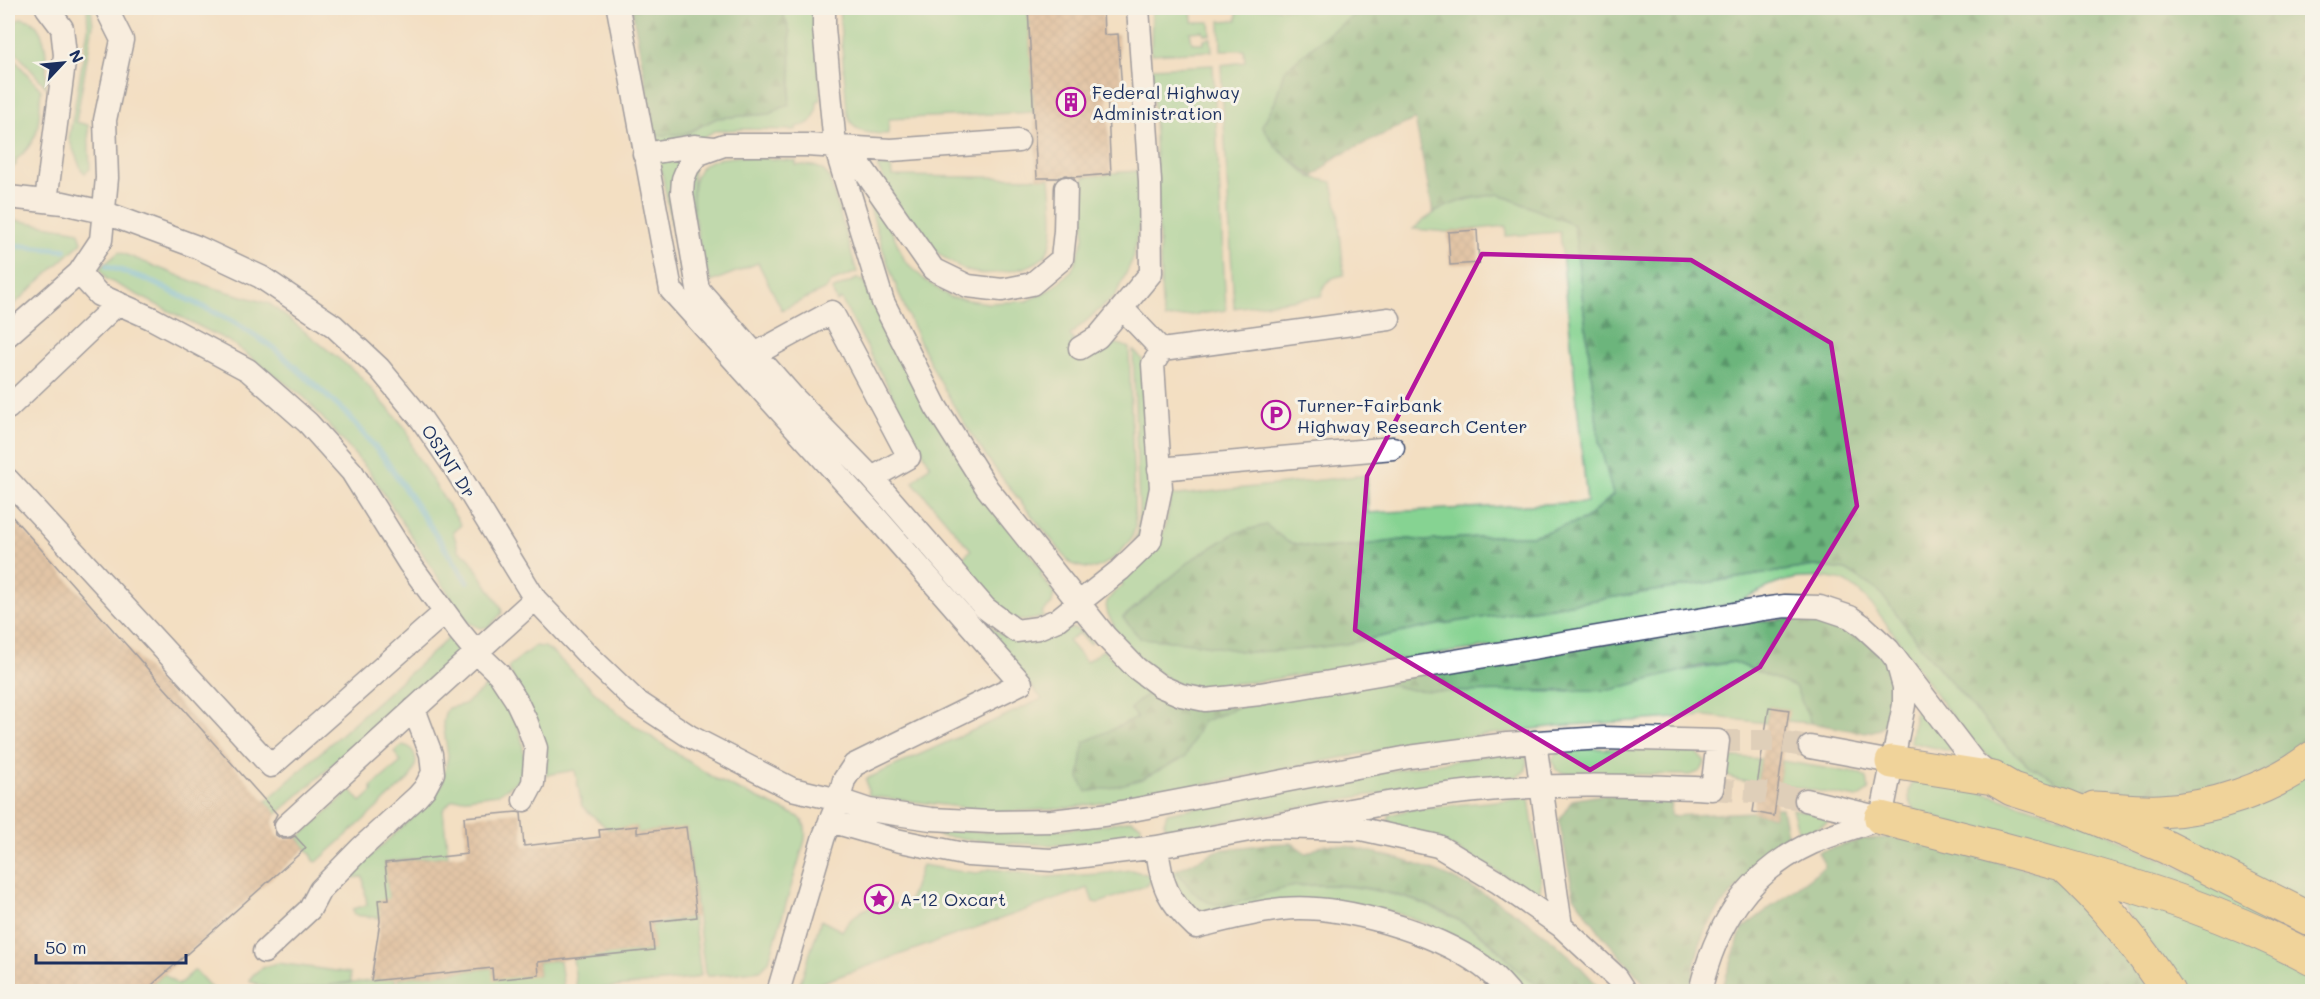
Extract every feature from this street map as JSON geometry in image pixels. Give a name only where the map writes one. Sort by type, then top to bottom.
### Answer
[{"type":"highway","points":[[2066,806],[2142,811],[2194,807],[2253,790],[2313,758]]},
{"type":"highway","points":[[1892,762],[1993,778],[2012,789],[2066,806],[2208,866],[2313,920]]},
{"type":"highway","points":[[1881,818],[2063,865],[2208,910],[2251,928],[2313,959]]},
{"type":"highway","points":[[2063,865],[2117,919],[2146,957],[2168,992]]},
{"type":"street","points":[[46,8],[62,28],[65,55],[46,201]]},
{"type":"street","points":[[8,335],[79,273],[100,240],[107,178],[105,120],[122,40],[106,8]]},
{"type":"street","points":[[618,8],[671,290],[875,516],[1021,683],[854,765],[844,780],[839,800],[824,836],[778,992]]},
{"type":"street","points":[[824,8],[835,146],[883,302],[936,407],[987,488],[1106,637],[1136,668],[1160,686],[1181,695],[1205,700],[1271,692],[1785,606],[1820,607],[1851,617],[1863,626],[1897,660],[1974,762],[1993,778]]},
{"type":"street","points":[[1080,348],[1098,337],[1151,273],[1150,181],[1138,8]]},
{"type":"street","points":[[1018,141],[891,150],[734,143],[699,154],[688,167],[683,179],[682,192],[698,289],[794,398],[872,478],[985,609],[1016,631],[1038,628],[1057,620],[1120,570],[1150,541],[1161,489],[1153,364],[1162,350],[1389,319]]},
{"type":"street","points":[[644,154],[694,146],[715,148]]},
{"type":"street","points":[[835,146],[861,165],[933,269],[968,286],[1002,290],[1032,284],[1062,259],[1066,188]]},
{"type":"street","name":"OSINT Dr","points":[[8,197],[46,201],[104,212],[197,247],[261,277],[312,309],[354,343],[379,368],[422,420],[455,468],[535,598],[591,658],[636,700],[689,736],[792,789],[869,810],[931,819],[990,822],[1052,821],[1111,814],[1409,757],[1535,742],[1603,738],[1718,741],[1712,789],[1611,784],[1541,786]]},
{"type":"street","points":[[79,273],[99,294],[152,318],[248,370],[308,423],[352,472],[409,563],[476,652],[499,674],[516,700],[536,748],[533,783],[524,800]]},
{"type":"street","points":[[8,408],[118,303]]},
{"type":"street","points":[[1122,308],[1162,350]]},
{"type":"street","points":[[755,354],[832,312],[909,457],[872,478]]},
{"type":"street","points":[[1159,469],[1393,448]]},
{"type":"street","points":[[8,480],[271,766],[445,612]]},
{"type":"street","points":[[286,826],[535,598]]},
{"type":"street","points":[[1881,818],[1904,705],[1904,687],[1897,660]]},
{"type":"street","points":[[264,952],[310,909],[320,890],[361,848],[425,788],[433,773],[431,754],[414,709]]},
{"type":"street","points":[[1535,742],[1561,926]]},
{"type":"street","points":[[1810,747],[1892,762]]},
{"type":"street","points":[[830,821],[896,840],[968,855],[1051,860],[1157,847],[1453,794],[1541,786]]},
{"type":"street","points":[[1806,800],[1881,818]]},
{"type":"street","points":[[1700,992],[1707,962],[1718,934],[1732,910],[1752,884],[1776,864],[1814,842],[1881,818]]},
{"type":"street","points":[[1266,827],[1361,829],[1438,846],[1498,882],[1561,926],[1617,978],[1626,992]]},
{"type":"street","points":[[1157,847],[1165,890],[1183,915],[1196,927],[1283,909],[1318,910],[1380,920],[1451,948],[1482,966],[1509,992]]},
{"type":"highlighted area","points":[[1482,254],[1691,260],[1831,343],[1857,506],[1760,667],[1590,770],[1355,630],[1367,476]]},
{"type":"green space","points":[[87,8],[91,8],[93,25],[76,122],[88,125],[90,169],[85,173],[81,169],[69,139],[88,29]]},
{"type":"green space","points":[[632,8],[781,8],[790,32],[789,104],[769,114],[717,118],[685,134],[655,135]]},
{"type":"green space","points":[[781,8],[815,8],[821,100],[817,101],[813,119],[796,127],[796,130],[714,131],[693,145],[692,292],[684,292],[655,135],[685,134],[717,118],[769,114],[789,104],[790,32]]},
{"type":"green space","points":[[839,8],[1028,8],[1034,112],[889,119],[888,134],[862,131],[852,124],[847,111]]},
{"type":"green space","points":[[1152,8],[1191,8],[1192,22],[1210,22],[1211,35],[1204,34],[1203,31],[1190,32],[1192,43],[1204,43],[1204,39],[1211,38],[1212,51],[1151,54]]},
{"type":"green space","points":[[1237,8],[1365,8],[1325,36],[1284,71],[1275,102],[1262,126],[1276,147],[1310,177],[1332,182],[1338,211],[1344,275],[1328,281],[1321,296],[1234,308],[1221,65],[1245,62],[1244,50],[1221,50],[1220,21],[1237,20]]},
{"type":"green space","points":[[1365,8],[2312,8],[2312,746],[2246,783],[2178,802],[2103,798],[2053,788],[2055,779],[2029,766],[2005,744],[1923,649],[1879,591],[1846,570],[1814,566],[1442,624],[1345,644],[1296,650],[1247,652],[1194,643],[1140,638],[1123,618],[1194,558],[1235,533],[1266,525],[1288,542],[1318,548],[1409,539],[1424,541],[1491,536],[1532,536],[1584,520],[1613,495],[1599,441],[1574,225],[1498,194],[1465,199],[1433,212],[1415,119],[1336,157],[1313,177],[1276,147],[1262,126],[1275,102],[1284,71],[1325,36]]},
{"type":"green space","points":[[21,18],[32,21],[42,35],[46,52],[46,87],[8,43],[8,27]]},
{"type":"green space","points":[[8,52],[41,90],[39,120],[35,136],[25,152],[16,160],[16,165],[8,170]]},
{"type":"green space","points":[[1213,65],[1226,310],[1165,319],[1162,306],[1152,68]]},
{"type":"green space","points":[[740,156],[796,161],[796,165],[815,166],[826,173],[857,272],[831,282],[826,289],[782,310],[758,263],[711,282],[695,221],[694,187],[697,174],[708,162]]},
{"type":"green space","points":[[877,166],[891,166],[892,176],[1050,178],[1053,228],[1050,247],[1040,260],[1021,268],[997,273],[968,271],[940,255],[919,235]]},
{"type":"green space","points":[[1137,171],[1141,217],[1132,261],[1115,296],[1070,335],[1082,354],[1105,344],[1122,345],[1129,348],[1135,528],[1125,547],[1114,558],[1101,566],[1086,568],[1071,564],[1015,495],[963,422],[927,357],[897,290],[864,184],[886,218],[905,261],[926,281],[950,297],[988,303],[1027,301],[1053,288],[1072,270],[1084,238],[1084,177]]},
{"type":"green space","points":[[1498,194],[1574,225],[1599,441],[1614,495],[1584,520],[1532,536],[1491,536],[1424,541],[1409,539],[1318,548],[1288,542],[1266,525],[1235,533],[1194,558],[1123,617],[1140,638],[1194,643],[1247,652],[1296,650],[1345,644],[1442,624],[1814,566],[1846,570],[1879,591],[1923,649],[1974,709],[2029,766],[2056,779],[2053,788],[2009,770],[1985,753],[1961,728],[1868,601],[1847,583],[1831,579],[1807,578],[1783,581],[1730,605],[1518,643],[1262,681],[1195,687],[1175,683],[1145,664],[1112,627],[1114,625],[1106,607],[1112,594],[1123,585],[1121,580],[1150,552],[1162,536],[1170,496],[1367,475],[1368,513],[1587,502],[1560,232],[1506,236],[1506,226],[1448,232],[1413,229],[1434,213],[1452,204]]},
{"type":"green space","points":[[8,219],[75,230],[79,232],[82,242],[8,310]]},
{"type":"green space","points":[[119,252],[197,283],[270,304],[358,374],[407,430],[414,452],[461,525],[453,532],[459,551],[468,556],[501,607],[502,613],[489,627],[480,628],[467,622],[369,471],[305,398],[230,342],[106,279],[100,268]]},
{"type":"green space","points":[[859,278],[861,281],[864,280],[897,354],[1043,572],[1040,575],[1054,593],[1052,604],[1042,613],[1044,617],[1026,621],[1009,618],[958,562],[971,550],[913,482],[930,465],[841,299],[837,302],[832,290]]},
{"type":"green space","points":[[1133,350],[1142,359],[1151,498],[1142,535],[1133,542],[1138,533],[1139,509]]},
{"type":"green space","points":[[943,573],[981,617],[1004,636],[1016,641],[1028,641],[1055,631],[1058,635],[1072,628],[1084,634],[1092,642],[1090,644],[1079,633],[1068,641],[1086,662],[1103,650],[1149,692],[1130,709],[1185,757],[1202,722],[1238,707],[1376,682],[1413,690],[1562,692],[1734,662],[1795,687],[1812,721],[1811,723],[1787,721],[1788,710],[1769,707],[1766,723],[1706,716],[1558,726],[1413,744],[1128,799],[1061,809],[1001,812],[869,796],[866,779],[1042,699],[939,577]]},
{"type":"green space","points":[[1817,616],[1855,627],[1878,649],[1894,676],[1893,714],[1880,729],[1866,733],[1811,723],[1795,687],[1734,662],[1700,666],[1611,690],[1454,692],[1413,690],[1376,682],[1723,624]]},
{"type":"green space","points":[[451,636],[458,649],[457,655],[277,814],[266,801]]},
{"type":"green space","points":[[535,646],[545,647],[552,652],[623,718],[715,779],[799,817],[803,822],[805,840],[769,961],[761,970],[712,976],[707,976],[705,973],[686,828],[637,833],[637,827],[608,829],[582,806],[575,770],[546,775],[547,752],[508,667]]},
{"type":"green space","points":[[493,681],[513,715],[522,740],[524,753],[521,779],[498,794],[452,800],[443,810],[448,856],[385,862],[389,899],[380,918],[354,915],[353,909],[367,905],[363,877],[353,878],[353,872],[429,802],[442,785],[448,756],[443,723],[445,713],[448,708],[465,704]]},
{"type":"green space","points":[[1149,692],[1176,703],[1238,707],[1202,722],[1185,757],[1142,779],[1086,792],[1079,778],[1084,742],[1137,718],[1130,709]]},
{"type":"green space","points":[[1918,699],[1953,748],[1949,751],[1910,742]]},
{"type":"green space","points":[[403,745],[409,747],[416,759],[414,771],[409,779],[317,862],[314,861],[298,838],[351,790],[361,802],[373,791],[371,787],[401,762],[394,752]]},
{"type":"green space","points":[[1584,748],[1695,752],[1705,761],[1700,771],[1689,775],[1565,773],[1556,770],[1552,760],[1558,753]]},
{"type":"green space","points":[[1520,750],[1526,757],[1527,767],[1517,777],[1362,796],[1175,831],[1169,831],[1164,823],[1167,813],[1340,779]]},
{"type":"green space","points":[[1736,757],[1761,759],[1757,783],[1738,780],[1727,775],[1724,766],[1727,759]]},
{"type":"green space","points":[[1782,761],[1861,774],[1867,778],[1869,790],[1857,798],[1778,784]]},
{"type":"green space","points":[[2312,767],[2312,911],[2130,820]]},
{"type":"green space","points":[[1931,777],[2088,824],[2312,931],[2312,946],[1916,811],[1910,802],[1909,790],[1917,778]]},
{"type":"green space","points":[[1601,795],[1672,797],[1671,816],[1753,812],[1774,816],[1775,808],[1782,808],[1789,843],[1741,884],[1711,920],[1699,947],[1690,991],[1651,991],[1602,935],[1574,896],[1559,821],[1572,800]]},
{"type":"green space","points":[[1529,798],[1541,882],[1540,890],[1536,893],[1436,838],[1391,825],[1388,821],[1389,815],[1411,809]]},
{"type":"green space","points":[[1792,809],[1824,814],[1828,817],[1827,823],[1808,832],[1799,833]]},
{"type":"green space","points":[[1131,820],[1141,825],[1142,833],[1138,837],[1085,844],[1004,843],[940,836],[935,833],[938,829],[986,832],[1059,830]]},
{"type":"green space","points":[[1903,837],[2059,877],[2156,992],[1721,992],[1742,929],[1825,866],[1818,852],[1864,839]]},
{"type":"green space","points":[[1292,843],[1306,853],[1326,845],[1364,850],[1409,862],[1471,887],[1500,903],[1555,943],[1602,991],[1542,991],[1495,946],[1471,928],[1445,913],[1386,892],[1356,887],[1297,886],[1235,903],[1217,904],[1210,903],[1199,896],[1176,870],[1219,850]]},
{"type":"green space","points":[[922,865],[978,873],[989,869],[1001,870],[1044,877],[1131,870],[1153,876],[1148,885],[1099,903],[1093,902],[1088,888],[817,984],[819,991],[790,992],[792,985],[799,986],[821,920],[842,931],[855,916],[870,907],[888,904],[907,906]]},
{"type":"green space","points":[[1176,870],[1191,888],[1208,902],[1294,886],[1328,885],[1387,893],[1417,902],[1444,913],[1471,928],[1537,984],[1542,991],[1526,991],[1495,964],[1462,941],[1428,924],[1394,912],[1359,905],[1204,911],[1192,905],[1183,896],[1173,872]]},
{"type":"green space","points":[[2114,895],[2194,916],[2312,970],[2312,991],[2184,991]]},
{"type":"green space","points":[[693,917],[701,975],[691,979],[577,991],[573,958],[653,950],[651,925]]},
{"type":"green space","points":[[560,960],[564,991],[400,991],[398,978],[492,968],[539,975],[538,962]]},
{"type":"green space","points":[[278,963],[350,973],[351,982],[285,990],[260,986],[249,980],[255,973]]},
{"type":"green space","points":[[195,970],[214,991],[144,992],[164,974],[178,985]]},
{"type":"green space","points":[[395,978],[396,991],[274,992],[291,990]]},
{"type":"building","name":"Federal Highway Administration","points":[[1028,8],[1103,8],[1104,35],[1118,34],[1122,91],[1107,92],[1111,174],[1037,178]]},
{"type":"building","points":[[1477,230],[1479,263],[1450,265],[1448,232]]},
{"type":"building","points":[[8,512],[277,814],[273,822],[276,835],[282,839],[295,836],[306,848],[144,992],[18,992],[8,980]]},
{"type":"building","points":[[1769,707],[1789,710],[1774,816],[1753,812]]},
{"type":"building","points":[[521,813],[524,846],[600,837],[599,830],[637,826],[637,833],[686,827],[697,917],[651,922],[654,950],[538,962],[539,975],[493,980],[492,968],[371,981],[380,921],[378,900],[389,899],[385,863],[467,854],[464,817]]},
{"type":"waterway","points":[[8,245],[65,250]]},
{"type":"waterway","points":[[107,266],[146,279],[232,321],[274,348],[348,415],[385,459],[467,581]]},
{"type":"tunnel","points":[[1718,741],[1773,741],[1810,747]]},
{"type":"tunnel","points":[[1712,789],[1766,793],[1806,800]]},
{"type":"place","name":"Federal Highway Administration","points":[[1071,102]]},
{"type":"place","name":"Turner-Fairbank Highway Research Center","points":[[1276,415]]},
{"type":"place","name":"A-12 Oxcart","points":[[879,899]]}]
